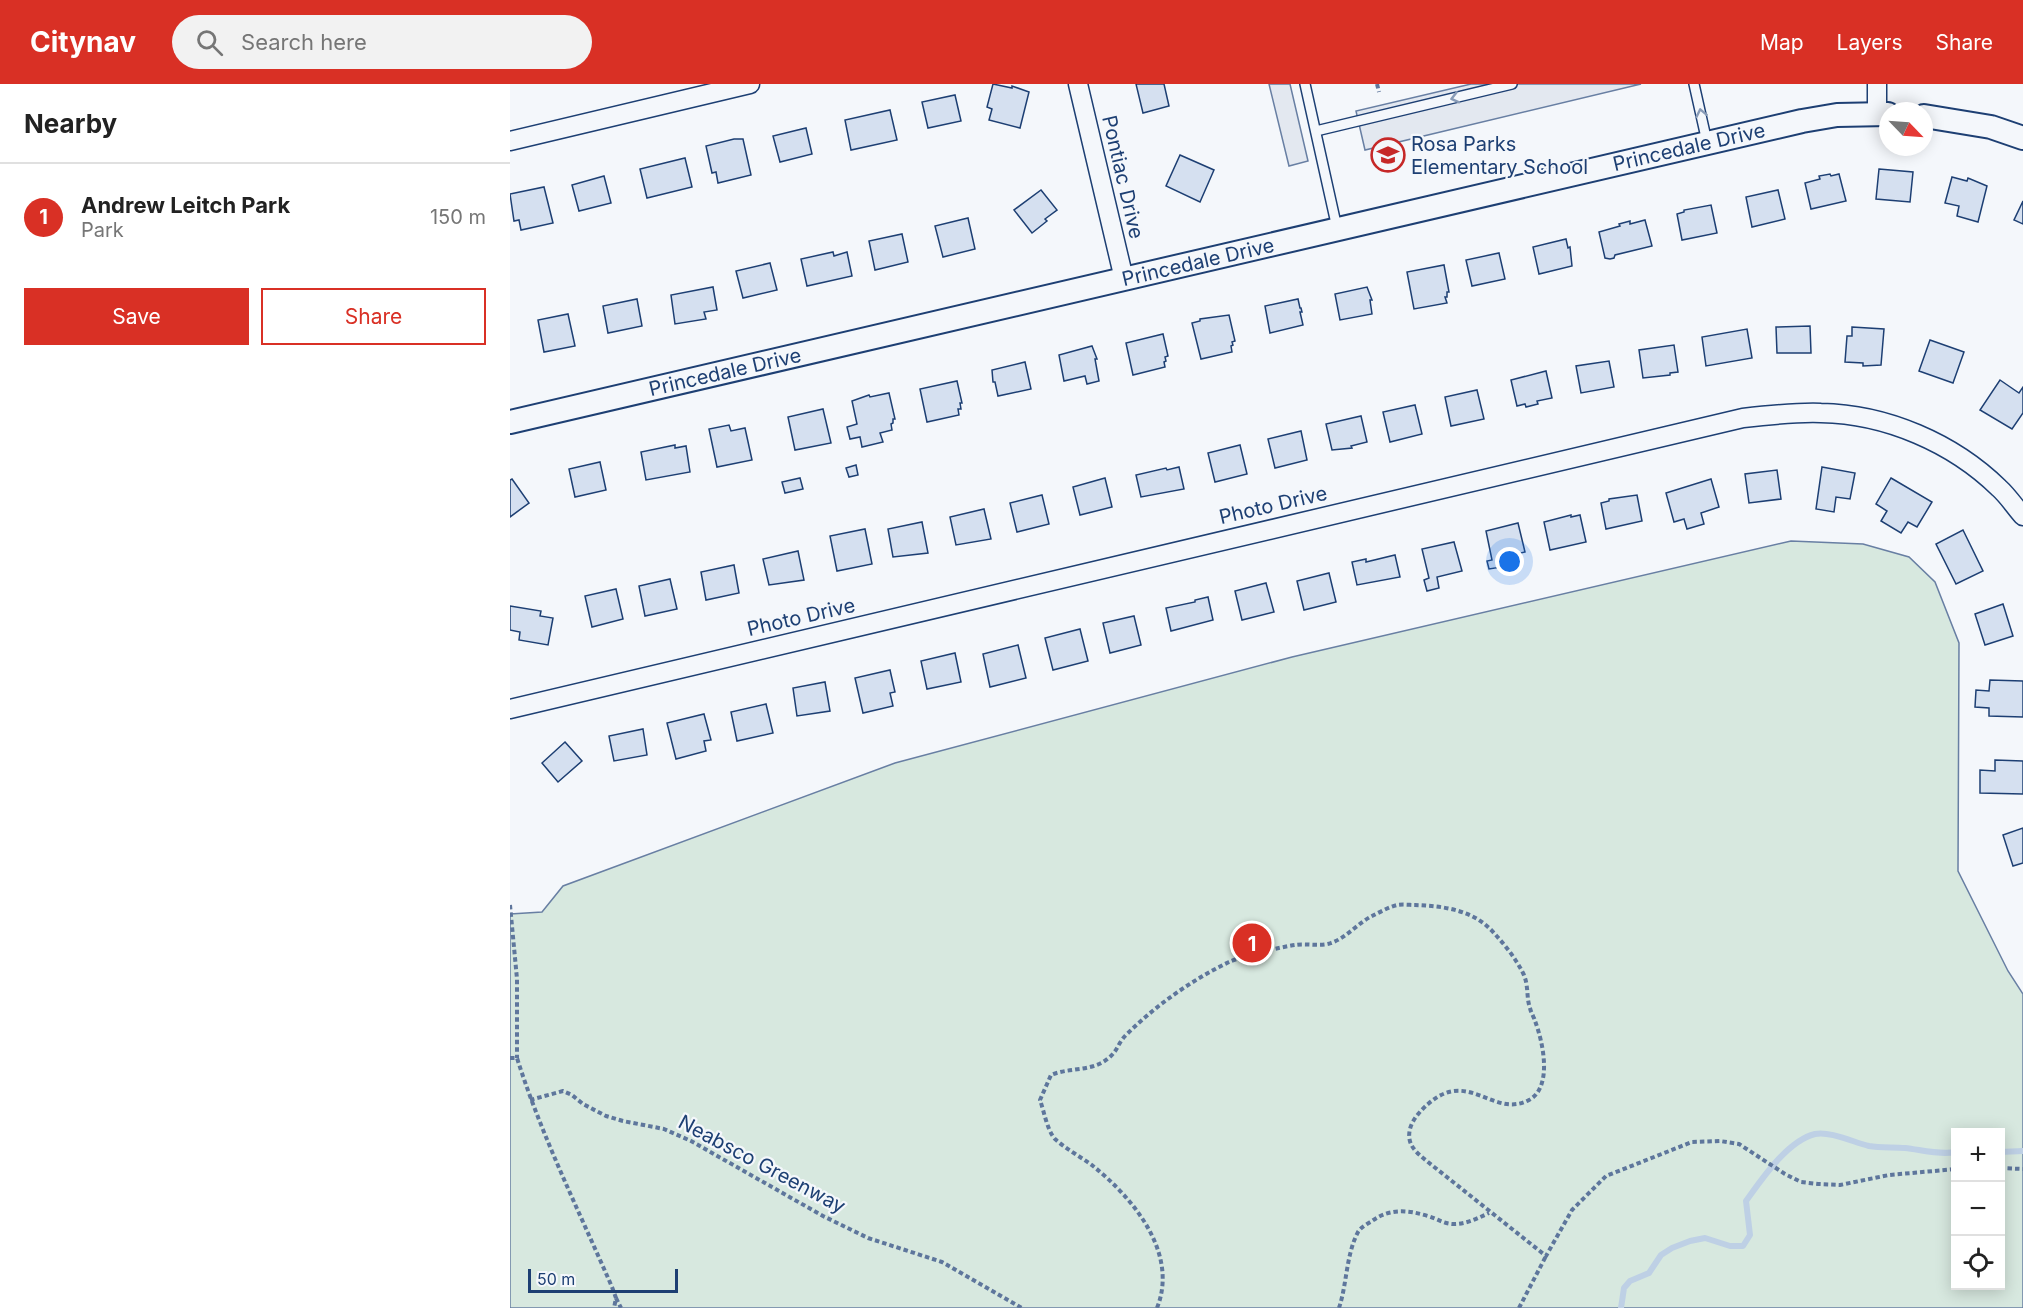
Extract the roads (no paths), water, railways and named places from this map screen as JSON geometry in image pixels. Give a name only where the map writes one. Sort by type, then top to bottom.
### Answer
[{"type":"street","points":[[510,141],[750,84]]},
{"type":"street","name":"Pontiac Drive","points":[[1078,84],[1124,279]]},
{"type":"street","points":[[1877,84],[1880,102]]},
{"type":"street","name":"Princedale Drive","points":[[510,422],[1707,142],[1802,121],[1837,116],[1879,114]]},
{"type":"street","points":[[1933,117],[1991,127],[2023,138]]},
{"type":"street","name":"Photo Drive","points":[[510,709],[1743,418],[1823,412],[1858,416],[1892,424],[1919,434],[1950,450],[1979,470],[2001,489],[2023,516]]},
{"type":"lane","points":[[1305,84],[1337,229]]},
{"type":"lane","points":[[1316,131],[1512,84]]},
{"type":"lane","points":[[1694,84],[1707,142]]},
{"type":"waterway","points":[[1621,1308],[1624,1288],[1630,1281],[1649,1273],[1661,1255],[1672,1248],[1705,1238],[1730,1246],[1743,1246],[1750,1235],[1746,1201],[1785,1152],[1805,1138],[1821,1133],[1873,1147],[1951,1153]]},
{"type":"waterway","points":[[2005,1152],[2023,1151]]},
{"type":"place","name":"Rosa Parks Elementary School","points":[[1388,155]]},
{"type":"place","name":"Andrew Leitch Park","points":[[1252,943]]}]
